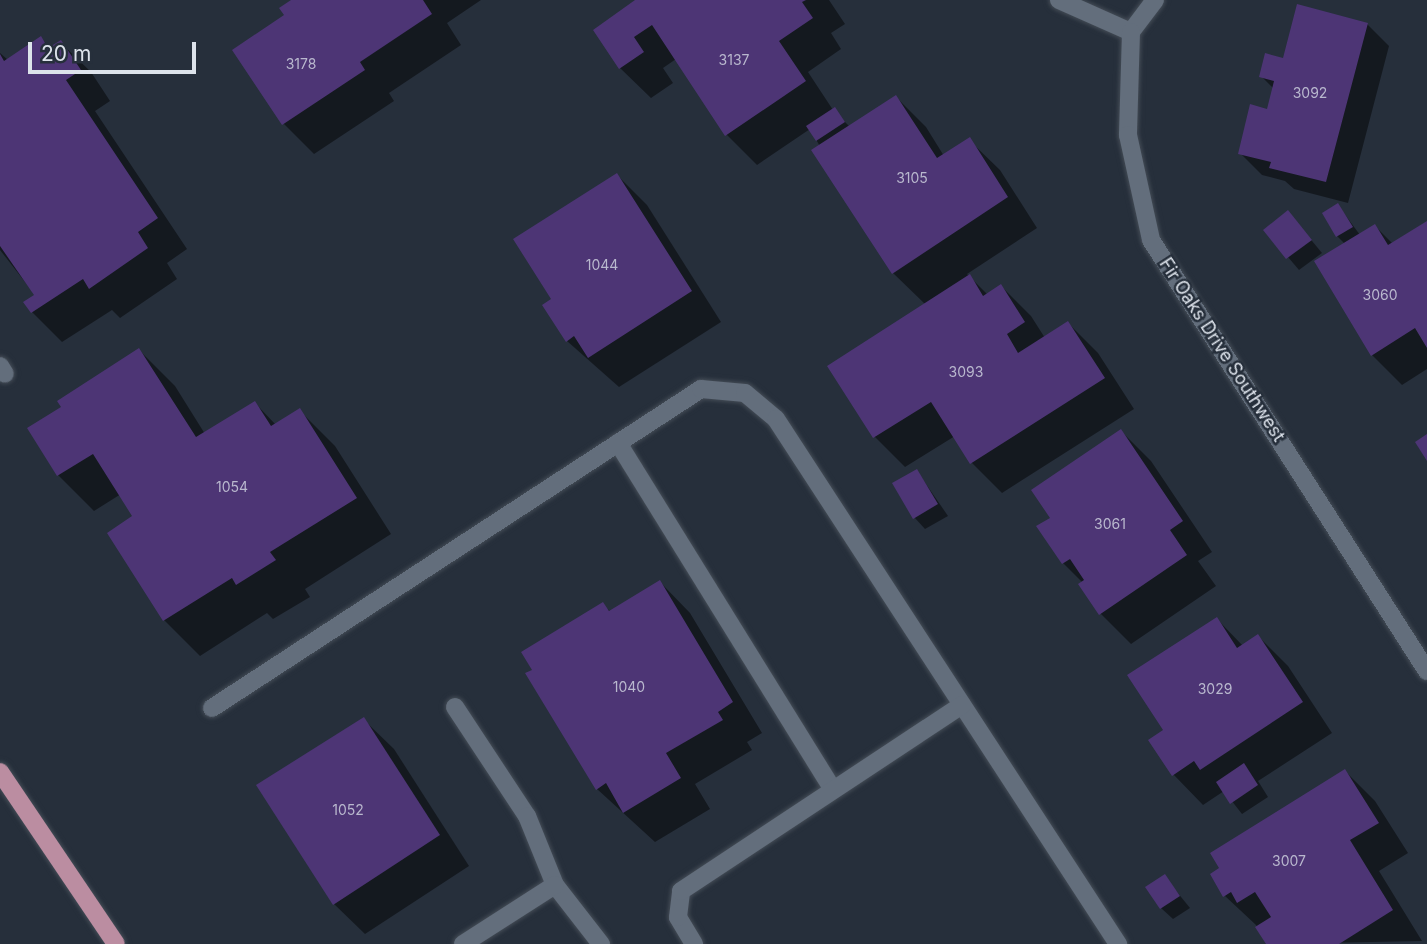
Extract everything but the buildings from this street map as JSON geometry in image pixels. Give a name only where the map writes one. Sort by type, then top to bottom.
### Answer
[{"type":"main road","points":[[0,772],[109,942]]},
{"type":"street","points":[[1059,0],[1131,32],[1155,0]]},
{"type":"street","name":"Fir Oaks Drive Southwest","points":[[1131,32],[1128,135],[1151,240],[1427,671]]},
{"type":"street","points":[[212,708],[701,389],[745,393],[776,419],[1118,944]]},
{"type":"street","points":[[618,443],[832,788]]},
{"type":"street","points":[[694,944],[678,917],[681,891],[832,788],[962,705]]},
{"type":"street","points":[[455,707],[527,816],[555,885],[601,944]]},
{"type":"street","points":[[463,944],[555,885]]}]
